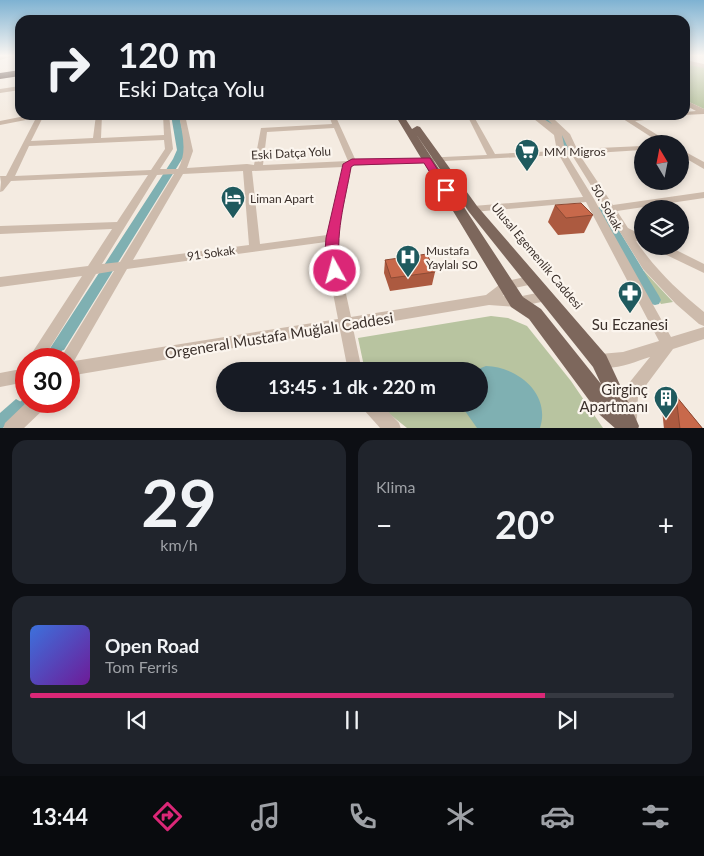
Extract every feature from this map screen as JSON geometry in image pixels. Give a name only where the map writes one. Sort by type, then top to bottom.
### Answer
[{"type":"main road","name":"Ulusal Egemenlik Caddesi","points":[[402,120],[432,160],[534,280],[600,362],[630,427]]},
{"type":"main road","name":"Ulusal Egemenlik Caddesi","points":[[411,120],[432,160],[517,302],[535,314],[607,408],[630,427]]},
{"type":"street","points":[[0,91],[15,89]]},
{"type":"street","points":[[690,105],[703,112]]},
{"type":"street","points":[[690,113],[703,112]]},
{"type":"street","points":[[0,122],[15,119]]},
{"type":"street","points":[[0,189],[4,179],[28,144],[39,120]]},
{"type":"street","points":[[97,140],[99,120]]},
{"type":"street","points":[[42,348],[94,270],[121,225],[159,171],[169,149],[167,120]]},
{"type":"street","points":[[73,348],[190,151],[183,120]]},
{"type":"street","points":[[334,120],[352,162],[347,166],[332,238],[331,252],[353,362]]},
{"type":"street","points":[[473,120],[492,157]]},
{"type":"street","name":"50. Sokak","points":[[540,120],[558,134],[562,153],[668,345]]},
{"type":"street","points":[[551,120],[565,132],[572,143],[574,152],[647,266],[704,320]]},
{"type":"street","points":[[628,120],[653,135]]},
{"type":"street","points":[[258,167],[264,130],[336,126]]},
{"type":"street","points":[[28,144],[169,137]]},
{"type":"street","name":"Eski Datça Yolu","points":[[4,179],[352,162],[432,160],[634,148]]},
{"type":"street","points":[[689,157],[704,166]]},
{"type":"street","points":[[247,167],[255,247]]},
{"type":"street","points":[[610,209],[704,195]]},
{"type":"street","points":[[473,209],[589,199]]},
{"type":"street","points":[[0,230],[121,225]]},
{"type":"street","points":[[624,230],[634,235]]},
{"type":"street","name":"91 Sokak","points":[[0,282],[332,238]]},
{"type":"street","points":[[676,255],[704,269]]},
{"type":"street","points":[[489,300],[507,286],[534,280]]},
{"type":"street","points":[[489,300],[517,302],[547,296]]},
{"type":"street","name":"Orgeneral Mustafa Muğlalı Caddesi","points":[[80,367],[489,300]]},
{"type":"street","points":[[600,362],[623,358],[704,333]]},
{"type":"street","points":[[630,427],[630,393],[668,345]]},
{"type":"street","points":[[0,380],[15,377]]},
{"type":"street","points":[[378,412],[394,428]]},
{"type":"street","points":[[11,428],[27,413]]},
{"type":"green space","points":[[690,76],[704,76],[704,109],[690,102]]},
{"type":"green space","points":[[644,271],[673,302],[661,304],[640,272]]},
{"type":"green space","points":[[491,316],[508,318],[527,326],[571,381],[603,428],[407,428],[387,412],[488,412],[488,362],[363,362],[358,338]]},
{"type":"water","points":[[172,120],[180,120],[187,151],[65,348],[50,348],[177,150]]},
{"type":"water","points":[[488,366],[509,371],[520,377],[536,394],[541,404],[540,428],[477,428],[466,412],[488,412]]},
{"type":"water","points":[[15,400],[15,413],[20,413],[3,428],[0,428],[0,413]]},
{"type":"building","points":[[581,203],[593,215],[566,218],[555,205]]},
{"type":"building","points":[[427,254],[435,272],[391,278],[385,260]]},
{"type":"building","points":[[676,396],[702,428],[680,428]]},
{"type":"waterway","points":[[544,120],[560,132],[568,150]]},
{"type":"waterway","points":[[601,209],[655,300]]},
{"type":"place","name":"MM Migros","points":[[527,172]]},
{"type":"place","name":"Liman Apart","points":[[233,219]]},
{"type":"place","name":"Mustafa Yaylalı SO","points":[[408,278]]},
{"type":"place","name":"Su Eczanesi","points":[[630,314]]},
{"type":"place","name":"Girginç Apartmanı","points":[[666,419]]},
{"type":"route","points":[[335,271],[331,252],[332,238],[347,166],[352,162],[427,160],[446,190]]}]
